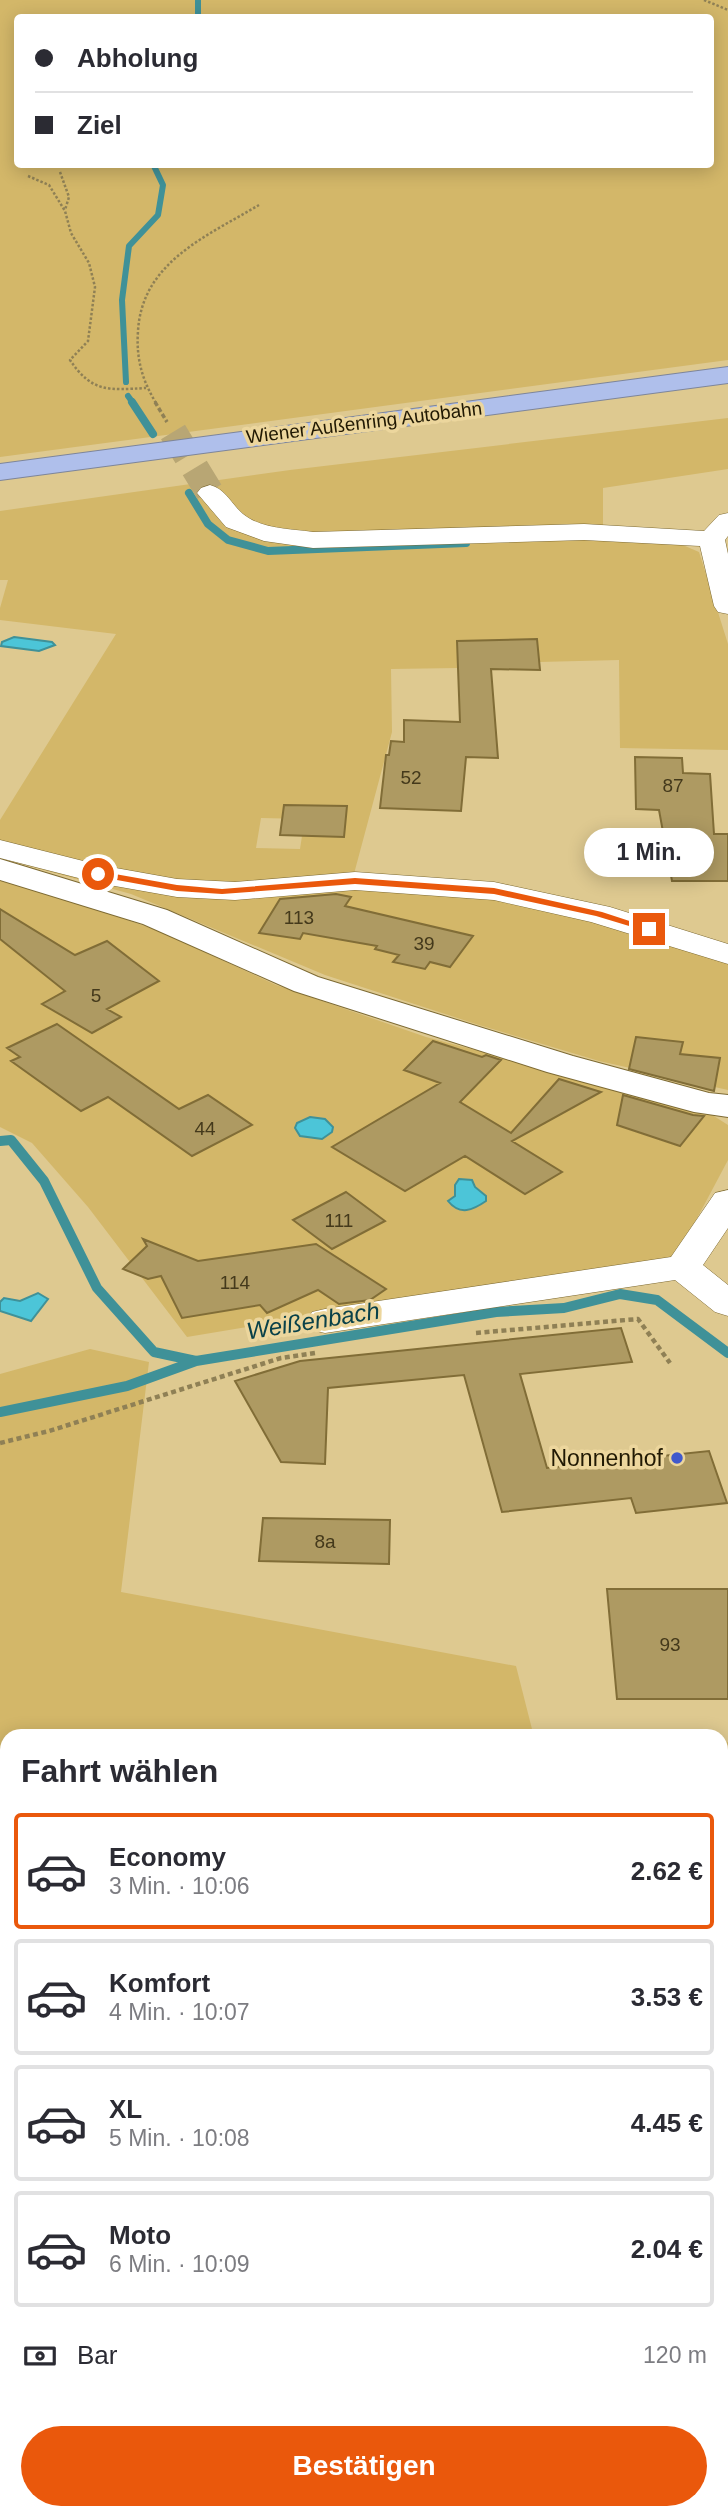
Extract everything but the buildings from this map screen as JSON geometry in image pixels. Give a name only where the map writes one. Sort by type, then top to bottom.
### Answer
[{"type":"highway","name":"Wiener Außenring Autobahn","points":[[0,472],[728,375]]},
{"type":"highway","name":"Wiener Außenring Autobahn","points":[[0,495],[248,460],[701,404]]},
{"type":"street","points":[[210,493],[235,521],[264,533],[313,540],[719,530],[728,606]]},
{"type":"street","points":[[0,849],[98,874],[177,888],[235,891],[355,881],[494,891],[598,914],[728,954]]},
{"type":"street","points":[[0,869],[155,917],[306,984],[384,1010],[560,1064],[707,1104],[728,1106]]},
{"type":"street","points":[[324,1336],[683,1267],[728,1201]]},
{"type":"street","points":[[683,1267],[728,1304]]},
{"type":"path","points":[[704,0],[728,10]]},
{"type":"path","points":[[60,172],[69,197],[65,211]]},
{"type":"path","points":[[28,176],[49,185],[65,211],[71,233],[89,263],[95,287],[88,341],[70,360],[81,378],[92,386],[146,388]]},
{"type":"path","points":[[173,432],[146,388],[136,356],[140,304],[158,273],[175,258],[259,205]]},
{"type":"path","points":[[471,1333],[638,1319],[670,1363]]},
{"type":"path","points":[[0,1443],[50,1431],[281,1358],[324,1336]]},
{"type":"shaded area","points":[[0,0],[728,0],[728,360],[0,457]]},
{"type":"shaded area","points":[[728,418],[728,469],[603,488],[603,529],[255,536],[623,536],[678,543],[699,552],[728,644],[728,750],[620,748],[619,660],[539,662],[537,639],[457,641],[458,668],[391,669],[392,732],[351,885],[481,896],[599,921],[728,961],[728,1090],[599,1061],[479,1025],[325,975],[131,894],[0,858],[0,820],[116,634],[0,620],[0,608],[8,580],[0,580],[0,511],[290,470]],"holes":[[[307,805],[347,806],[344,837],[302,836],[300,849],[256,848],[261,818],[304,819]]]},
{"type":"shaded area","points":[[0,879],[41,890],[159,931],[276,985],[426,1037],[706,1111],[728,1125],[728,1160],[677,1256],[187,1337],[88,1207],[32,1143],[0,1127]]},
{"type":"shaded area","points":[[90,1349],[149,1362],[121,1592],[516,1666],[532,1729],[0,1729],[0,1374]]},
{"type":"water","points":[[14,637],[52,642],[55,645],[39,651],[1,646],[2,642]]},
{"type":"water","points":[[310,1117],[325,1119],[333,1127],[332,1132],[322,1139],[300,1136],[295,1128],[297,1123]]},
{"type":"water","points":[[459,1179],[472,1180],[475,1187],[486,1196],[486,1201],[467,1210],[453,1206],[448,1201],[455,1196],[455,1185]]},
{"type":"water","points":[[38,1293],[48,1299],[31,1321],[0,1311],[0,1302],[4,1298],[20,1301]]},
{"type":"waterway","points":[[198,0],[198,14]]},
{"type":"waterway","points":[[126,382],[122,300],[129,246],[158,215],[163,185],[155,168]]},
{"type":"waterway","points":[[128,396],[133,403]]},
{"type":"waterway","points":[[132,402],[153,434]]},
{"type":"waterway","points":[[189,493],[208,524],[228,540],[268,551],[466,543]]},
{"type":"waterway","name":"Weißenbach","points":[[0,1141],[11,1140],[44,1181],[97,1288],[154,1352],[196,1361]]},
{"type":"waterway","name":"Weißenbach","points":[[196,1361],[496,1312],[564,1308],[620,1294],[657,1300],[728,1353]]},
{"type":"waterway","points":[[0,1412],[127,1386],[196,1361]]},
{"type":"tunnel","points":[[173,432],[210,493]]},
{"type":"place","name":"Nonnenhof","points":[[677,1458]]},
{"type":"route","points":[[98,874],[177,888],[222,891],[355,881],[494,891],[598,914],[649,929]]}]
